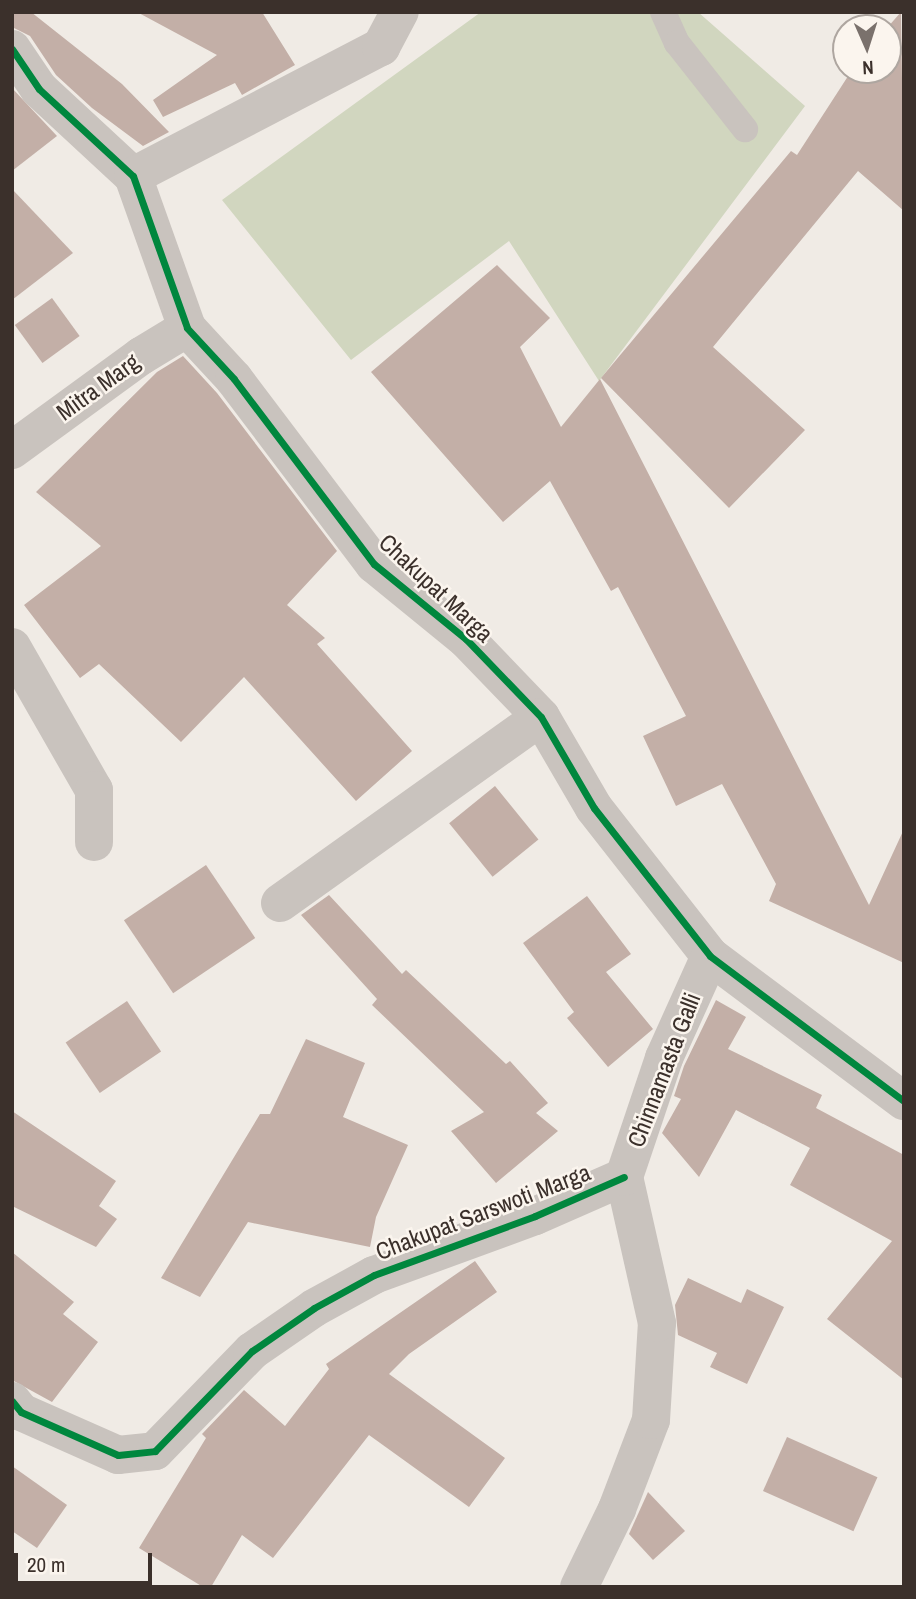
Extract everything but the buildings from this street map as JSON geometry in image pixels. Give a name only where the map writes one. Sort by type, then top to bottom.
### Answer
[{"type":"street","points":[[133,176],[381,47],[400,12]]},
{"type":"street","name":"Chakupat Marga","points":[[12,49],[38,89],[133,176],[187,328],[252,401],[374,564],[466,639],[541,717],[594,808],[710,956],[904,1101]]},
{"type":"street","name":"Mitra Marg","points":[[12,450],[141,355],[187,328]]},
{"type":"street","points":[[12,647],[94,790],[94,842]]},
{"type":"street","points":[[280,903],[541,717]]},
{"type":"street","name":"Chinnamasta Galli","points":[[579,1587],[617,1509],[651,1420],[657,1323],[624,1177],[664,1058],[710,956]]},
{"type":"street","name":"Chakupat Sarswoti Marga","points":[[12,1401],[21,1412],[118,1455],[155,1451],[252,1351],[314,1308],[374,1275],[535,1216],[624,1177]]},
{"type":"lane","points":[[663,12],[677,43],[745,129]]},
{"type":"green space","points":[[481,12],[698,12],[805,106],[599,381],[509,241],[351,360],[222,200]]},
{"type":"cycle path","points":[[12,49],[39,89],[133,176],[187,328],[234,379],[374,564],[466,639],[541,717],[594,808],[710,956],[904,1101]]},
{"type":"cycle path","points":[[12,1401],[21,1412],[118,1455],[155,1451],[252,1351],[314,1308],[374,1275],[535,1216],[624,1177]]}]
